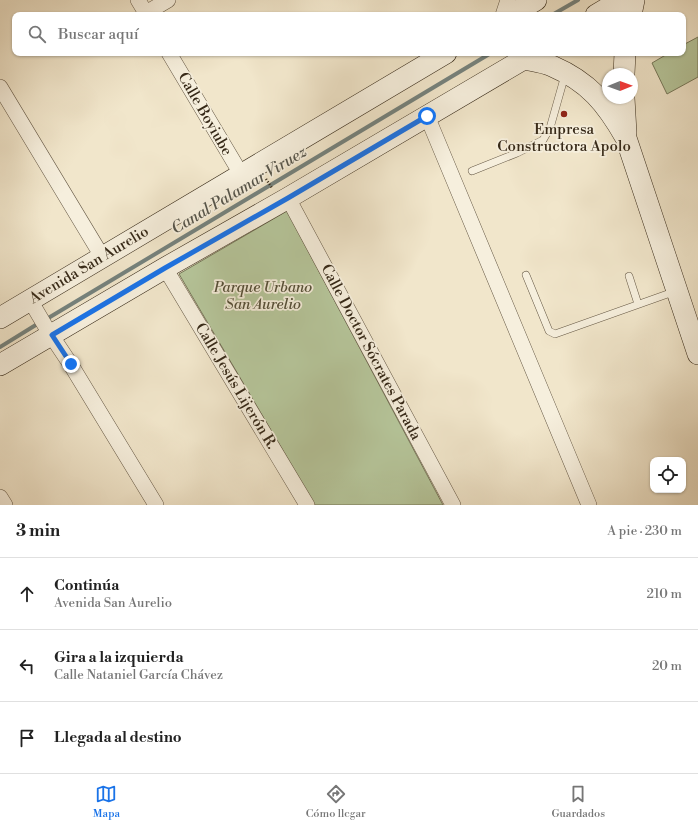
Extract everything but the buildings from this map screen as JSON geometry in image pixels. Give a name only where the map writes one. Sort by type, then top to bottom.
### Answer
[{"type":"main road","points":[[516,12],[536,0]]},
{"type":"main road","points":[[601,12],[621,0]]},
{"type":"main road","points":[[632,12],[634,0]]},
{"type":"main road","name":"Avenida San Aurelio","points":[[0,318],[32,304],[103,258],[240,174],[441,56]]},
{"type":"main road","points":[[0,365],[49,332],[165,268],[282,197],[427,116],[524,56]]},
{"type":"main road","points":[[528,56],[574,77],[595,94],[613,114],[626,138],[698,354]]},
{"type":"main road","points":[[624,68],[625,56]]},
{"type":"main road","points":[[624,104],[626,138]]},
{"type":"street","points":[[144,9],[168,0]]},
{"type":"street","points":[[504,12],[508,0]]},
{"type":"street","name":"Calle Boyiube","points":[[171,56],[240,174]]},
{"type":"street","points":[[0,87],[103,258]]},
{"type":"street","points":[[427,116],[589,505]]},
{"type":"street","name":"Calle Doctor Sócrates Parada","points":[[282,197],[453,505]]},
{"type":"street","name":"Calle Jesús Lijerón R.","points":[[165,268],[307,505]]},
{"type":"street","points":[[32,304],[71,364],[156,505]]},
{"type":"street","points":[[0,497],[5,505]]},
{"type":"lane","points":[[472,171],[517,153],[543,140],[550,128],[565,73]]},
{"type":"lane","points":[[526,274],[549,331],[555,334],[677,291]]},
{"type":"lane","points":[[629,276],[638,304]]},
{"type":"path","points":[[264,175],[282,197]]},
{"type":"green space","points":[[698,37],[698,77],[667,94],[652,63],[664,56],[686,56],[686,43]]},
{"type":"green space","name":"Parque Urbano San Aurelio","points":[[287,211],[443,505],[315,505],[179,274]]},
{"type":"waterway","name":"Canal Palamar Viruez","points":[[557,12],[578,0]]},
{"type":"waterway","name":"Canal Palamar Viruez","points":[[45,320],[486,56]]},
{"type":"waterway","name":"Canal Palamar Viruez","points":[[0,347],[39,323]]},
{"type":"place","name":"Empresa Constructora Apolo","points":[[564,114]]},
{"type":"route","points":[[71,364],[52,335],[427,116]]}]
